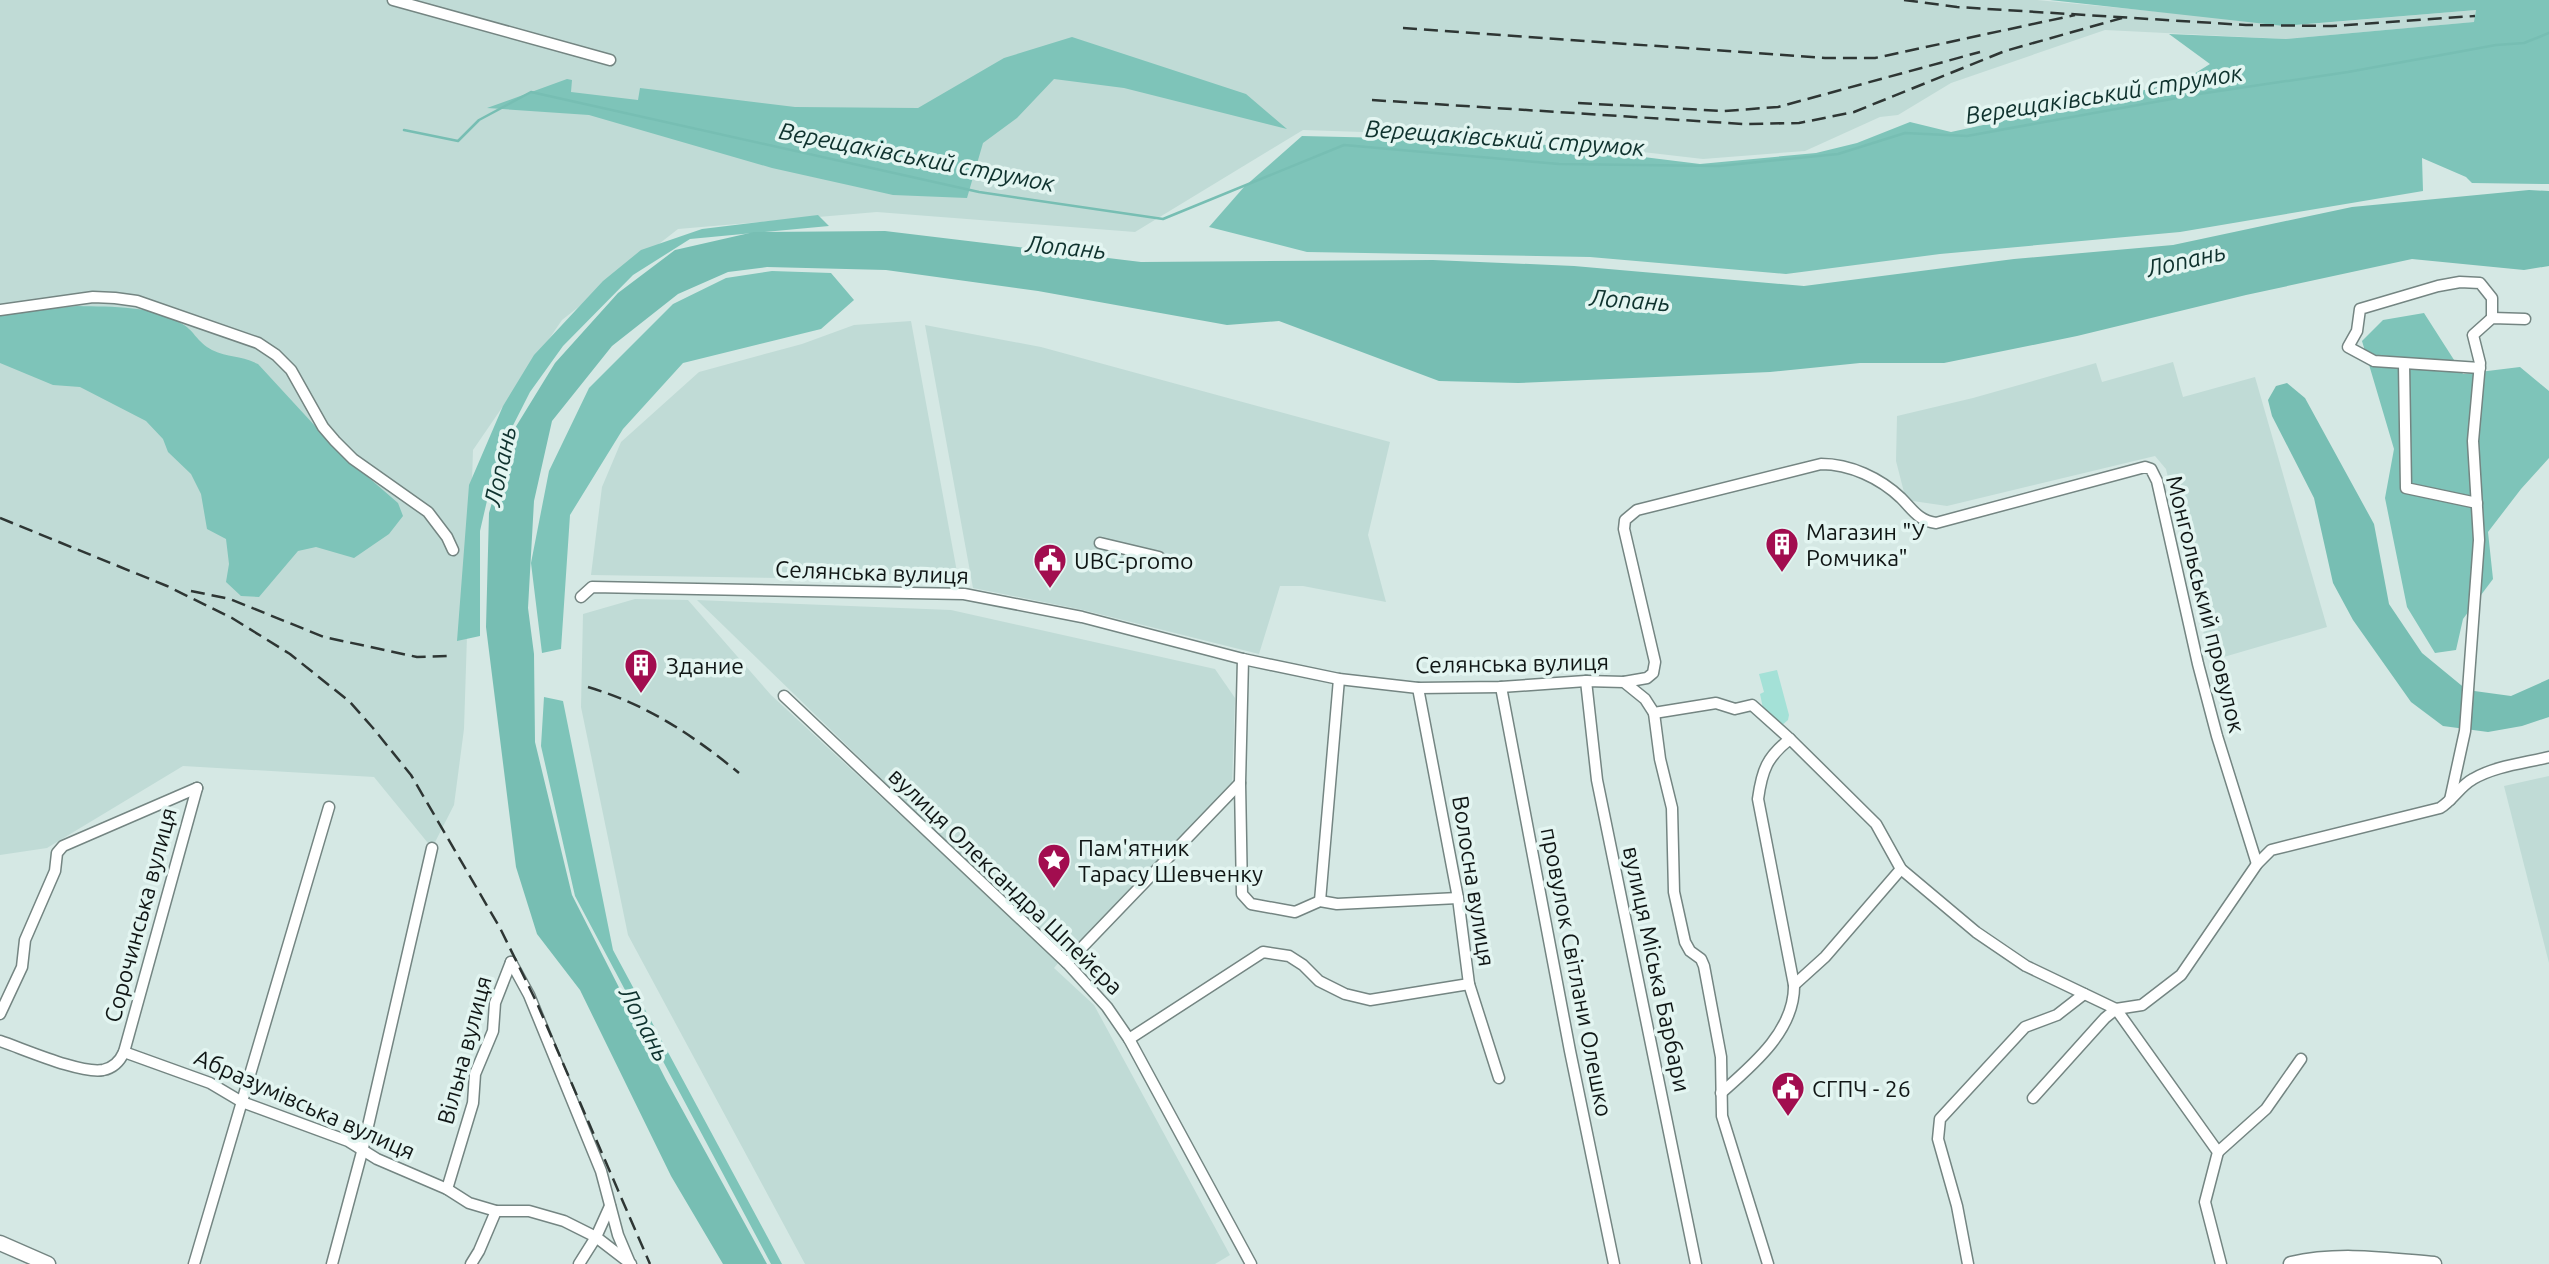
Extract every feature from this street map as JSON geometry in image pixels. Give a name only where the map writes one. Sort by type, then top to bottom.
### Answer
[{"type":"street","points":[[393,0],[610,60]]},
{"type":"street","points":[[2480,368],[2374,360],[2348,347],[2357,331],[2360,309],[2438,286],[2460,282],[2480,283],[2492,298],[2492,318]]},
{"type":"street","points":[[0,310],[93,297],[115,298],[137,301],[258,343],[276,355],[291,370],[323,427],[335,441],[354,459],[428,512],[447,537],[453,550]]},
{"type":"street","points":[[2449,802],[2465,731],[2479,540],[2473,440],[2480,368],[2473,334],[2492,318],[2525,319]]},
{"type":"street","points":[[2404,364],[2406,488],[2477,503]]},
{"type":"street","name":"Монгольський провулок","points":[[1624,682],[1647,678],[1653,673],[1655,662],[1624,529],[1629,514],[1637,510],[1821,464],[1841,464],[1859,471],[1899,496],[1925,522],[1936,523],[2145,467],[2151,469],[2157,481],[2197,664],[2257,864]]},
{"type":"street","points":[[1100,543],[1159,557]]},
{"type":"street","name":"Селянська вулиця","points":[[581,597],[592,587],[964,594],[1082,617],[1243,659],[1339,679],[1418,688],[1502,687],[1586,681],[1624,682],[1645,699],[1654,713]]},
{"type":"street","points":[[1243,659],[1240,783],[1242,894],[1251,904],[1295,912],[1320,901],[1337,904],[1458,898]]},
{"type":"street","points":[[1320,901],[1339,679]]},
{"type":"street","name":"вулиця Міська Барбари","points":[[1586,681],[1597,780],[1696,1264]]},
{"type":"street","name":"провулок Світлани Олешко","points":[[1502,687],[1570,1051],[1614,1264]]},
{"type":"street","name":"Волосна вулиця","points":[[1418,688],[1458,898],[1469,984],[1499,1078]]},
{"type":"street","name":"вулиця Олександра Шпейєра","points":[[784,696],[1067,964],[1107,1006],[1129,1040],[1251,1264]]},
{"type":"street","points":[[1768,1264],[1722,1116],[1721,1058],[1704,966],[1685,942],[1674,892],[1672,808],[1660,759],[1654,713],[1716,703],[1735,709],[1752,705],[1790,738],[1876,824],[1901,869],[1976,932],[2026,966],[2116,1009],[2131,1026],[2218,1152]]},
{"type":"street","points":[[1721,1093],[1760,1059],[1792,1011],[1794,985],[1758,799],[1761,774],[1777,749],[1790,738]]},
{"type":"street","points":[[2033,1098],[2105,1018],[2116,1009],[2141,1004],[2181,975],[2257,864],[2271,850],[2440,808],[2471,780],[2488,772],[2549,757]]},
{"type":"street","points":[[1067,964],[1240,783]]},
{"type":"street","name":"Сорочинська вулиця","points":[[0,1014],[22,967],[25,940],[55,871],[57,853],[63,846],[197,788],[124,1052]]},
{"type":"street","points":[[194,1264],[329,807]]},
{"type":"street","points":[[332,1264],[362,1152],[432,848]]},
{"type":"street","points":[[1794,985],[1825,957],[1901,869]]},
{"type":"street","points":[[1129,1040],[1263,952],[1289,956],[1319,981],[1345,994],[1370,1000],[1469,984]]},
{"type":"street","name":"Вільна вулиця","points":[[447,1189],[473,1102],[475,1074],[493,1031],[495,1003],[511,961],[529,995],[601,1171],[610,1206]]},
{"type":"street","points":[[1968,1264],[1937,1126],[1943,1113],[2025,1027],[2057,1014],[2084,994]]},
{"type":"street","points":[[2131,1026],[2141,1004]]},
{"type":"street","points":[[0,1041],[90,1070],[106,1069],[116,1063],[124,1052]]},
{"type":"street","name":"Абразумівська вулиця","points":[[124,1052],[210,1083],[242,1102],[335,1136],[362,1152],[447,1189],[468,1203],[496,1211],[528,1211],[564,1221],[596,1237],[630,1263]]},
{"type":"street","points":[[2221,1264],[2205,1202],[2218,1152],[2266,1109],[2301,1059]]},
{"type":"street","points":[[579,1264],[596,1237],[610,1206]]},
{"type":"street","points":[[610,1206],[630,1263]]},
{"type":"street","points":[[471,1264],[496,1211]]},
{"type":"street","points":[[0,1243],[48,1264]]},
{"type":"street","points":[[2291,1264],[2328,1258],[2434,1264]]},
{"type":"shaded area","points":[[0,0],[2037,0],[2298,25],[2476,10],[2475,22],[2286,39],[2105,30],[1951,83],[1898,115],[1880,117],[1805,151],[1703,159],[1513,137],[1303,130],[1135,232],[877,212],[678,229],[562,320],[473,450],[464,729],[454,805],[432,848],[374,777],[183,766],[47,848],[0,855]]},
{"type":"shaded area","points":[[2050,0],[2549,0],[2549,184],[2472,183],[2466,177],[2422,158],[2423,191],[2180,232],[1940,254],[1786,274],[1590,257],[1307,252],[1209,227],[1244,187],[1302,136],[1514,141],[1700,164],[1816,153],[1857,143],[1910,122],[1951,132],[2181,82],[2210,64],[2169,34],[2286,39],[2474,22],[2476,10],[2284,26]]},
{"type":"shaded area","points":[[1072,37],[1246,94],[1287,129],[1124,88],[1054,79],[1017,118],[983,143],[967,198],[893,195],[772,168],[589,115],[487,108],[567,79],[572,80],[571,92],[638,100],[640,88],[795,107],[918,108],[1004,58]]},
{"type":"shaded area","points":[[818,215],[829,226],[690,239],[633,275],[563,346],[530,392],[504,443],[492,479],[480,531],[480,636],[457,641],[469,485],[503,406],[534,355],[603,281],[641,250],[702,229]]},
{"type":"shaded area","points":[[772,271],[831,273],[854,300],[821,329],[683,363],[623,429],[570,515],[561,649],[542,653],[531,563],[549,471],[589,388],[673,304],[726,278]]},
{"type":"shaded area","points":[[77,306],[132,308],[172,318],[212,350],[258,364],[339,452],[398,503],[403,516],[389,534],[354,558],[316,547],[298,551],[259,597],[241,596],[226,582],[229,564],[226,539],[207,529],[201,494],[191,474],[168,452],[163,439],[146,421],[80,387],[53,385],[0,363],[0,314]]},
{"type":"shaded area","points":[[2424,313],[2463,374],[2520,367],[2549,391],[2549,458],[2488,532],[2493,579],[2463,619],[2456,650],[2435,653],[2407,607],[2385,498],[2394,449],[2362,341],[2383,320]]},
{"type":"shaded area","points":[[911,321],[957,572],[784,578],[591,575],[602,487],[621,442],[699,372],[802,344],[854,325]]},
{"type":"shaded area","points":[[925,325],[1041,347],[1390,442],[1368,535],[1386,602],[1303,586],[1280,586],[1259,654],[1083,610],[973,588]]},
{"type":"shaded area","points":[[2173,362],[2183,397],[2255,377],[2327,627],[2210,661],[2166,469],[2155,456],[1947,506],[1906,500],[1896,461],[1897,416],[1973,398],[2096,363],[2102,382]]},
{"type":"shaded area","points":[[635,599],[688,600],[771,695],[1059,962],[1054,968],[1094,1005],[1230,1255],[1215,1264],[805,1264],[628,935],[581,707],[583,614]]},
{"type":"shaded area","points":[[697,600],[951,610],[1215,669],[1235,698],[1232,785],[1067,959]]},
{"type":"shaded area","points":[[1777,670],[1789,715],[1788,720],[1781,726],[1771,717],[1770,712],[1764,713],[1760,694],[1764,692],[1759,674]]},
{"type":"shaded area","points":[[544,697],[563,701],[613,950],[782,1264],[771,1264],[575,896],[541,746]]},
{"type":"shaded area","points":[[2549,776],[2549,963],[2504,786]]},
{"type":"water","name":"Лопань","points":[[2529,190],[2549,191],[2549,266],[2524,270],[2412,259],[2246,295],[2077,336],[1944,363],[1860,363],[1770,372],[1518,383],[1439,381],[1279,321],[1227,325],[1038,291],[886,270],[767,267],[728,272],[678,294],[612,346],[552,421],[534,501],[528,608],[534,654],[535,742],[572,895],[666,1080],[767,1264],[723,1264],[671,1176],[580,990],[537,934],[516,867],[486,627],[489,513],[512,433],[555,363],[618,293],[675,250],[754,232],[885,231],[1141,262],[1433,260],[1574,266],[1804,286],[2014,259],[2173,245],[2352,207]]},
{"type":"water","points":[[2287,383],[2305,398],[2374,524],[2389,604],[2422,653],[2467,690],[2511,696],[2549,679],[2549,717],[2522,726],[2488,732],[2443,726],[2411,702],[2353,620],[2333,583],[2314,498],[2272,416],[2268,400],[2276,386]]},
{"type":"waterway","name":"Верещаківський струмок","points":[[404,130],[458,141],[479,120],[531,92],[979,192],[1163,219],[1344,145],[1559,164],[1719,166],[1838,154],[1905,133],[1967,136],[2199,94],[2348,72],[2496,45],[2524,43],[2549,33]]},
{"type":"railway","points":[[1904,0],[1957,7],[2246,25],[2332,26],[2475,16]]},
{"type":"railway","points":[[1403,28],[1825,58],[1875,58],[2075,15]]},
{"type":"railway","points":[[1372,100],[1743,124],[1799,123],[1854,112],[2005,51],[2122,18]]},
{"type":"railway","points":[[1578,103],[1724,111],[1778,107],[1980,52]]},
{"type":"railway","points":[[0,518],[167,586],[232,618],[290,654],[350,702],[373,728],[411,775],[500,928],[536,1001],[650,1264]]},
{"type":"railway","points":[[191,591],[230,599],[324,637],[417,657],[448,656]]},
{"type":"railway","points":[[588,687],[610,694],[668,722],[739,773]]},
{"type":"place","name":"Магазин \"У Ромчика\"","points":[[1782,574]]},
{"type":"place","name":"UBC-promo","points":[[1050,590]]},
{"type":"place","name":"Здание","points":[[641,695]]},
{"type":"place","name":"Пам'ятник Тарасу Шевченку","points":[[1054,890]]},
{"type":"place","name":"СГПЧ - 26","points":[[1788,1118]]}]
